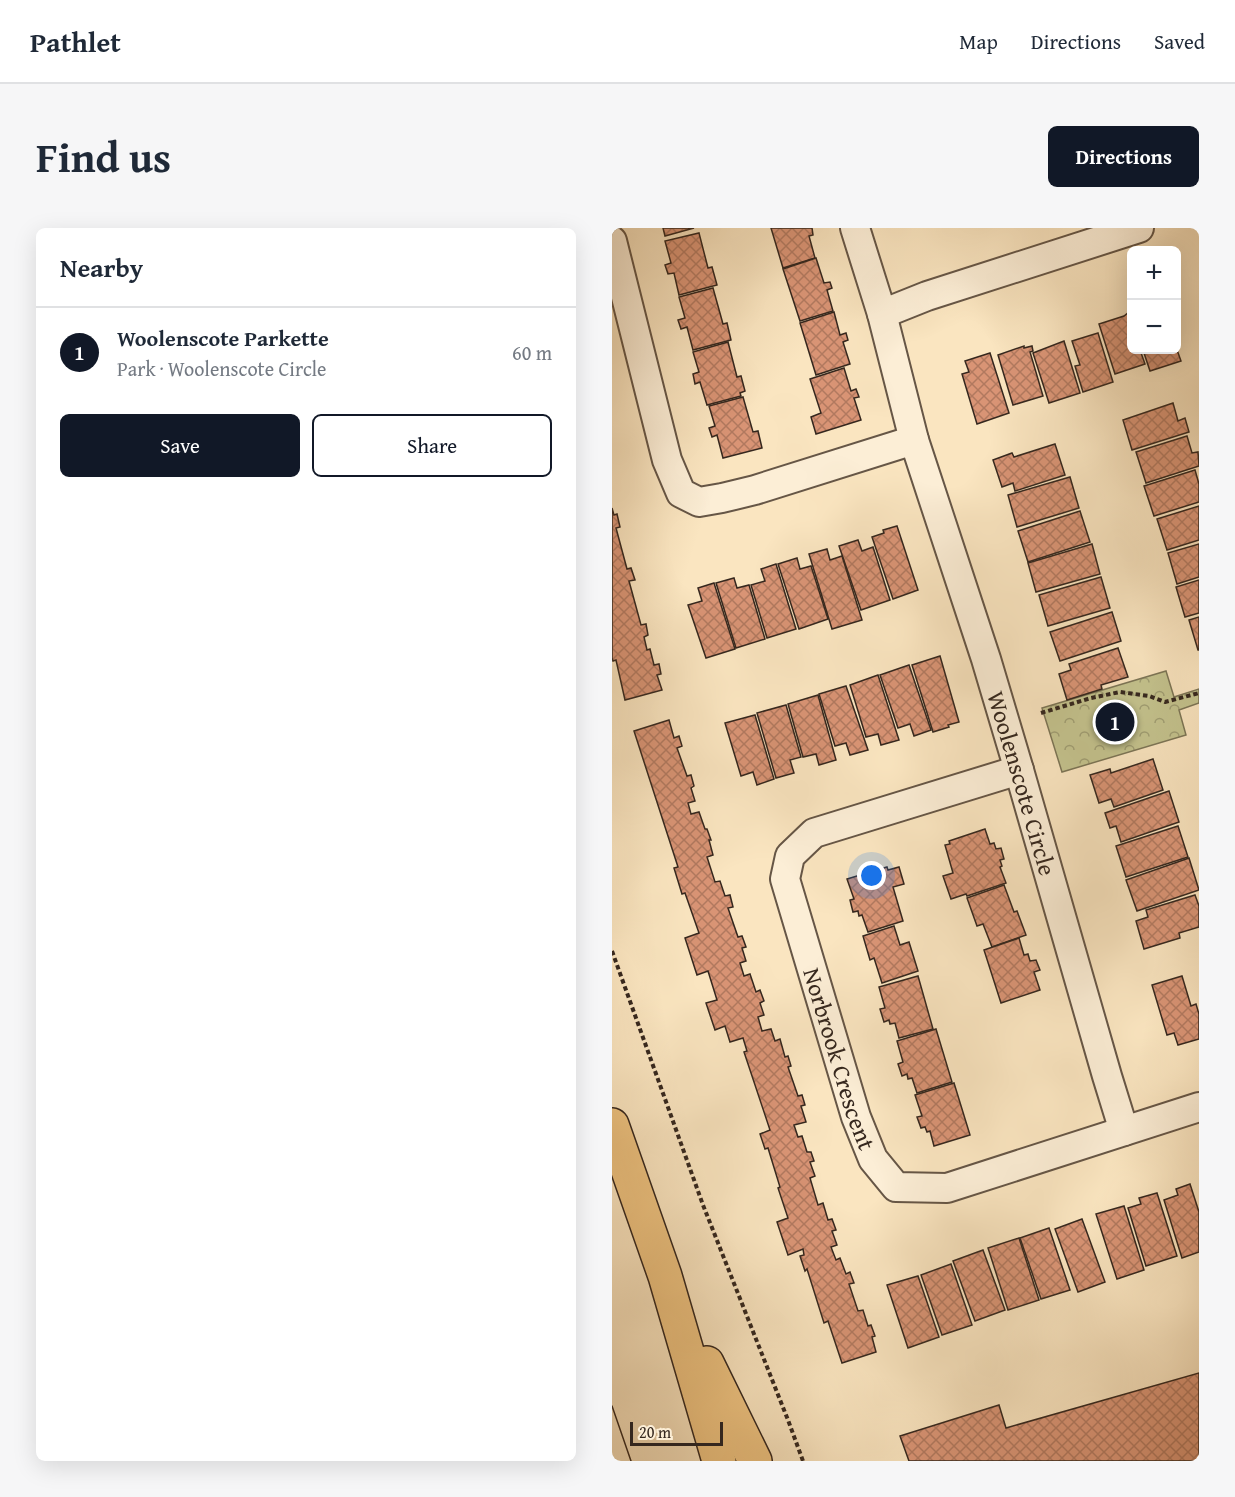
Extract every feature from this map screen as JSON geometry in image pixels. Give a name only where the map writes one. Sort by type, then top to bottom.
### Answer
[{"type":"main road","points":[[612,1125],[665,1276],[719,1461]]},
{"type":"main road","points":[[665,1276],[755,1461]]},
{"type":"street","name":"Woolenscote Circle","points":[[855,228],[882,315],[914,440],[986,659],[1124,1131]]},
{"type":"street","points":[[882,315],[938,293],[1139,228]]},
{"type":"street","points":[[612,241],[667,460],[681,493],[699,502],[722,498],[755,490],[914,440]]},
{"type":"street","name":"Norbrook Crescent","points":[[1019,770],[814,833],[790,856],[786,879],[856,1117],[873,1159],[896,1187],[947,1188],[1199,1107]]},
{"type":"path","points":[[1041,713],[1120,692],[1149,696],[1165,702],[1199,693]]},
{"type":"path","points":[[612,951],[703,1205],[803,1461]]},
{"type":"green space","points":[[1166,671],[1174,697],[1199,689],[1199,703],[1179,710],[1186,735],[1062,772],[1042,708]]},
{"type":"building","points":[[663,228],[694,228],[665,236]]},
{"type":"building","points":[[771,228],[812,228],[813,235],[809,236],[815,258],[783,268]]},
{"type":"building","points":[[699,233],[708,268],[712,267],[717,285],[679,295],[674,273],[668,274],[665,265],[671,263],[665,241]]},
{"type":"building","points":[[816,258],[824,283],[830,282],[832,288],[827,290],[833,311],[800,321],[783,269]]},
{"type":"building","points":[[713,288],[723,324],[727,323],[731,340],[693,350],[687,327],[681,329],[678,320],[685,318],[679,297]]},
{"type":"building","points":[[834,312],[840,335],[846,333],[848,340],[843,342],[850,364],[816,375],[800,323]]},
{"type":"building","points":[[1127,314],[1127,354],[1141,354],[1145,364],[1115,374],[1099,324]]},
{"type":"building","points":[[1098,333],[1113,382],[1083,392],[1075,366],[1080,365],[1072,341]]},
{"type":"building","points":[[1064,341],[1080,393],[1049,403],[1033,353]]},
{"type":"building","points":[[728,342],[737,377],[741,376],[745,391],[740,393],[741,396],[707,405],[700,382],[695,384],[693,374],[699,372],[693,352]]},
{"type":"building","points":[[1024,346],[1024,348],[1032,346],[1033,351],[1030,352],[1043,396],[1013,405],[998,355]]},
{"type":"building","points":[[990,353],[1009,413],[977,424],[962,374],[969,372],[965,361]]},
{"type":"building","points":[[1144,354],[1178,354],[1181,361],[1150,371]]},
{"type":"building","points":[[844,368],[851,391],[856,389],[859,397],[854,398],[861,420],[816,434],[811,417],[821,413],[810,379]]},
{"type":"building","points":[[743,397],[753,432],[758,431],[762,448],[723,458],[717,435],[712,437],[709,428],[715,426],[709,406]]},
{"type":"building","points":[[1173,403],[1178,421],[1185,418],[1189,432],[1132,450],[1123,420]]},
{"type":"building","points":[[1187,436],[1192,453],[1198,452],[1199,466],[1146,483],[1136,452]]},
{"type":"building","points":[[1055,444],[1065,475],[1015,491],[1013,483],[1002,487],[993,460],[1012,453],[1014,457]]},
{"type":"building","points":[[1195,470],[1199,484],[1199,502],[1154,516],[1144,486]]},
{"type":"building","points":[[1070,477],[1079,508],[1017,527],[1008,495]]},
{"type":"building","points":[[1199,506],[1199,540],[1167,550],[1157,519]]},
{"type":"building","points":[[612,508],[614,515],[617,514],[620,527],[616,528],[627,569],[631,568],[635,580],[629,581],[641,625],[646,624],[648,635],[644,637],[647,650],[650,649],[654,665],[659,664],[661,674],[657,675],[662,690],[625,700],[616,660],[613,661],[612,658]]},
{"type":"building","points":[[1080,511],[1090,542],[1028,562],[1018,531]]},
{"type":"building","points":[[897,526],[918,590],[893,599],[872,537],[884,533],[883,530]]},
{"type":"building","points":[[858,540],[862,551],[873,547],[890,600],[861,610],[839,546]]},
{"type":"building","points":[[1092,544],[1100,574],[1036,592],[1028,563]]},
{"type":"building","points":[[1199,544],[1199,577],[1177,584],[1168,553]]},
{"type":"building","points":[[827,549],[830,560],[842,556],[862,620],[832,629],[809,554]]},
{"type":"building","points":[[797,558],[800,569],[811,566],[828,619],[799,629],[778,564]]},
{"type":"building","points":[[776,564],[796,629],[767,638],[751,585],[765,581],[761,569]]},
{"type":"building","points":[[1101,577],[1110,608],[1048,626],[1039,595]]},
{"type":"building","points":[[734,578],[737,588],[749,585],[765,639],[736,648],[716,583]]},
{"type":"building","points":[[1199,580],[1199,613],[1185,617],[1176,587]]},
{"type":"building","points":[[714,583],[735,649],[706,658],[688,605],[702,601],[698,588]]},
{"type":"building","points":[[1112,612],[1121,641],[1060,661],[1050,632]]},
{"type":"building","points":[[1199,617],[1199,650],[1198,650],[1189,620]]},
{"type":"building","points":[[1118,648],[1128,677],[1101,685],[1102,689],[1067,700],[1059,674],[1071,670],[1069,664]]},
{"type":"building","points":[[940,656],[959,722],[933,732],[912,665]]},
{"type":"building","points":[[909,665],[931,730],[914,736],[910,724],[898,728],[880,675]]},
{"type":"building","points":[[878,675],[899,740],[881,745],[878,734],[866,737],[850,685]]},
{"type":"building","points":[[846,686],[868,750],[850,755],[846,743],[835,746],[819,694]]},
{"type":"building","points":[[818,695],[836,760],[819,765],[816,754],[803,757],[788,704]]},
{"type":"building","points":[[786,705],[801,757],[790,760],[794,773],[776,778],[757,713]]},
{"type":"building","points":[[755,715],[774,779],[757,785],[753,772],[741,776],[725,723]]},
{"type":"building","points":[[669,720],[674,738],[679,736],[682,746],[677,748],[687,776],[691,775],[694,786],[691,788],[695,801],[688,803],[691,814],[699,812],[705,829],[707,829],[713,855],[707,857],[715,882],[720,881],[725,896],[730,895],[733,907],[728,908],[738,937],[742,936],[746,947],[742,948],[746,961],[740,963],[744,976],[750,974],[756,992],[760,990],[764,1001],[760,1003],[764,1015],[758,1017],[762,1031],[771,1029],[775,1041],[780,1039],[785,1057],[788,1056],[791,1066],[788,1067],[798,1096],[802,1095],[805,1105],[801,1106],[806,1122],[794,1125],[798,1137],[802,1136],[807,1152],[811,1152],[814,1161],[810,1162],[815,1176],[810,1178],[818,1205],[823,1203],[828,1220],[832,1219],[836,1230],[832,1231],[837,1245],[831,1247],[836,1260],[840,1258],[846,1274],[850,1272],[854,1283],[849,1284],[858,1311],[863,1310],[868,1326],[871,1325],[875,1336],[872,1337],[876,1352],[842,1363],[828,1321],[824,1323],[807,1269],[805,1271],[800,1256],[804,1255],[803,1249],[788,1255],[777,1222],[788,1218],[768,1148],[765,1149],[760,1134],[770,1130],[744,1052],[747,1051],[743,1038],[730,1042],[725,1026],[715,1030],[706,1003],[717,1000],[708,971],[697,975],[685,938],[699,933],[685,893],[682,894],[674,868],[678,867],[634,731]]},
{"type":"building","points":[[1153,759],[1163,790],[1114,807],[1111,799],[1099,803],[1090,775],[1110,769],[1111,773]]},
{"type":"building","points":[[1169,791],[1179,822],[1121,842],[1116,826],[1110,828],[1105,813]]},
{"type":"building","points":[[1178,826],[1188,857],[1126,877],[1116,846]]},
{"type":"building","points":[[985,829],[990,844],[994,843],[996,849],[1001,848],[1004,859],[1000,860],[1002,866],[1000,867],[1006,883],[951,899],[943,876],[953,873],[945,845],[950,844],[949,841]]},
{"type":"building","points":[[1189,858],[1199,890],[1137,911],[1126,880]]},
{"type":"building","points":[[887,867],[888,870],[899,867],[904,884],[893,887],[903,921],[868,932],[862,915],[859,916],[858,911],[853,912],[850,900],[854,899],[847,879]]},
{"type":"building","points":[[1004,885],[1026,935],[992,947],[983,924],[977,926],[967,898]]},
{"type":"building","points":[[1195,895],[1199,906],[1199,927],[1179,933],[1180,938],[1144,949],[1136,921],[1148,917],[1146,910]]},
{"type":"building","points":[[894,926],[900,945],[909,942],[918,971],[882,983],[874,958],[870,960],[863,936]]},
{"type":"building","points":[[1019,938],[1024,955],[1028,954],[1030,961],[1036,960],[1040,970],[1034,972],[1040,990],[1001,1003],[984,950]]},
{"type":"building","points":[[918,976],[933,1029],[899,1038],[895,1023],[890,1024],[889,1020],[884,1022],[880,1009],[885,1008],[879,987]]},
{"type":"building","points":[[1182,976],[1191,1006],[1196,1004],[1199,1014],[1199,1039],[1178,1045],[1174,1033],[1167,1035],[1152,985]]},
{"type":"building","points":[[936,1029],[952,1082],[917,1093],[912,1078],[908,1079],[907,1074],[902,1076],[898,1064],[903,1062],[897,1041]]},
{"type":"building","points":[[954,1083],[970,1135],[934,1146],[930,1131],[927,1132],[925,1127],[921,1128],[917,1117],[922,1116],[915,1095]]},
{"type":"building","points":[[1190,1184],[1199,1212],[1199,1252],[1182,1258],[1164,1200],[1178,1195],[1176,1189]]},
{"type":"building","points":[[1157,1193],[1177,1256],[1146,1266],[1128,1208],[1141,1204],[1139,1198]]},
{"type":"building","points":[[1124,1206],[1144,1270],[1117,1279],[1096,1214]]},
{"type":"building","points":[[1082,1219],[1105,1282],[1078,1292],[1055,1229]]},
{"type":"building","points":[[1049,1228],[1070,1290],[1041,1299],[1020,1238]]},
{"type":"building","points":[[1019,1238],[1039,1300],[1008,1310],[988,1248]]},
{"type":"building","points":[[983,1250],[1005,1310],[975,1321],[953,1261]]},
{"type":"building","points":[[951,1264],[972,1325],[942,1335],[921,1275]]},
{"type":"building","points":[[918,1276],[939,1337],[908,1348],[887,1285]]},
{"type":"building","points":[[1199,1373],[1199,1461],[909,1461],[900,1436],[999,1405],[1006,1428]]},
{"type":"tram line","points":[[612,1406],[631,1461]]},
{"type":"place","name":"Woolenscote Parkette","points":[[1115,722]]}]
